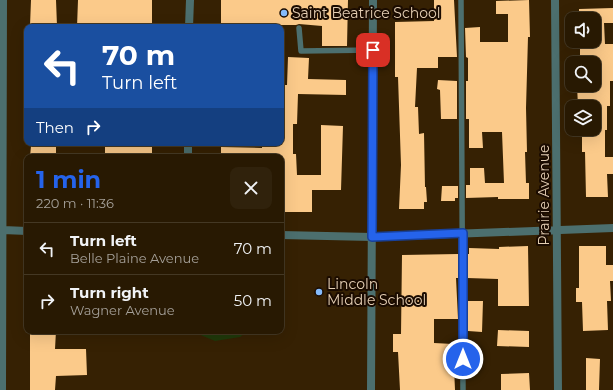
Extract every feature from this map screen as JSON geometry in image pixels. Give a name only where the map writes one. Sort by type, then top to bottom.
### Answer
[{"type":"street","points":[[2,390],[3,0]]},
{"type":"street","points":[[189,24],[190,0]]},
{"type":"street","points":[[371,390],[373,0]]},
{"type":"street","name":"Prairie Avenue","points":[[555,0],[558,390]]},
{"type":"street","points":[[284,235],[372,237],[613,228]]},
{"type":"street","points":[[3,230],[24,231]]},
{"type":"lane","points":[[461,0],[463,390]]},
{"type":"lane","points":[[299,28],[301,51],[373,50]]},
{"type":"green space","points":[[198,334],[244,334],[240,337],[215,341]]},
{"type":"building","points":[[31,0],[56,0],[57,24],[30,24]]},
{"type":"building","points":[[78,0],[152,0],[152,24],[77,24]]},
{"type":"building","name":"Saint Beatrice School","points":[[221,0],[348,0],[347,46],[322,46],[322,26],[299,24],[221,24]]},
{"type":"building","points":[[434,0],[454,0],[457,57],[438,57],[438,68],[417,68],[415,107],[418,107],[419,134],[424,133],[425,187],[427,202],[424,202],[424,209],[399,209],[401,165],[398,77],[395,77],[395,22],[434,21]]},
{"type":"building","points":[[529,0],[530,37],[528,37],[526,108],[527,152],[525,152],[526,183],[529,183],[529,199],[498,199],[498,197],[466,198],[466,185],[470,185],[470,168],[484,168],[485,183],[504,183],[502,132],[482,132],[483,148],[469,148],[469,119],[466,119],[466,81],[468,81],[468,58],[466,57],[465,28],[480,27],[480,42],[508,42],[508,14],[496,14],[496,1]]},
{"type":"building","points":[[613,8],[613,23],[604,23],[605,44],[613,44],[613,81],[610,81],[610,106],[607,106],[607,130],[605,130],[605,157],[613,157],[613,174],[607,174],[608,197],[586,197],[585,152],[582,152],[582,136],[601,136],[601,100],[578,100],[577,92],[601,92],[601,56],[580,56],[580,48],[601,48],[601,12],[579,12],[579,9]]},
{"type":"building","points":[[288,57],[309,58],[308,79],[346,80],[346,95],[298,94],[297,124],[293,124],[293,154],[296,154],[297,175],[321,175],[321,125],[343,126],[341,190],[312,190],[312,212],[284,212],[284,154],[221,154],[221,147],[262,148],[262,146],[284,146],[284,85],[287,85]]},
{"type":"building","points":[[438,80],[457,81],[457,119],[441,119],[440,90],[437,89]]},
{"type":"building","points":[[31,146],[56,147],[56,154],[30,154]]},
{"type":"building","points":[[105,146],[152,147],[152,154],[105,154]]},
{"type":"building","points":[[442,186],[458,186],[458,198],[455,198],[455,201],[441,201]]},
{"type":"building","points":[[528,246],[529,306],[498,306],[498,279],[467,278],[467,254],[469,254],[469,248],[499,249],[499,247]]},
{"type":"building","points":[[579,246],[606,246],[606,265],[613,265],[613,281],[610,281],[611,301],[607,301],[608,330],[583,331],[582,302],[576,302],[576,288],[579,288]]},
{"type":"building","points":[[458,254],[458,278],[456,278],[458,319],[434,319],[434,343],[453,344],[455,390],[400,390],[398,352],[393,352],[393,334],[401,334],[402,255]]},
{"type":"building","points":[[467,301],[483,301],[482,332],[468,331]]},
{"type":"building","points":[[498,330],[529,331],[529,347],[497,346]]},
{"type":"building","points":[[30,334],[56,334],[55,349],[86,349],[87,375],[56,376],[55,390],[30,390]]},
{"type":"building","points":[[586,358],[600,359],[599,390],[586,390]]},
{"type":"building","points":[[529,373],[530,390],[501,390],[501,374]]},
{"type":"place","name":"Saint Beatrice School","points":[[284,13]]},
{"type":"place","name":"Lincoln Middle School","points":[[319,292]]},
{"type":"route","points":[[373,50],[372,237],[463,233],[463,359]]}]
